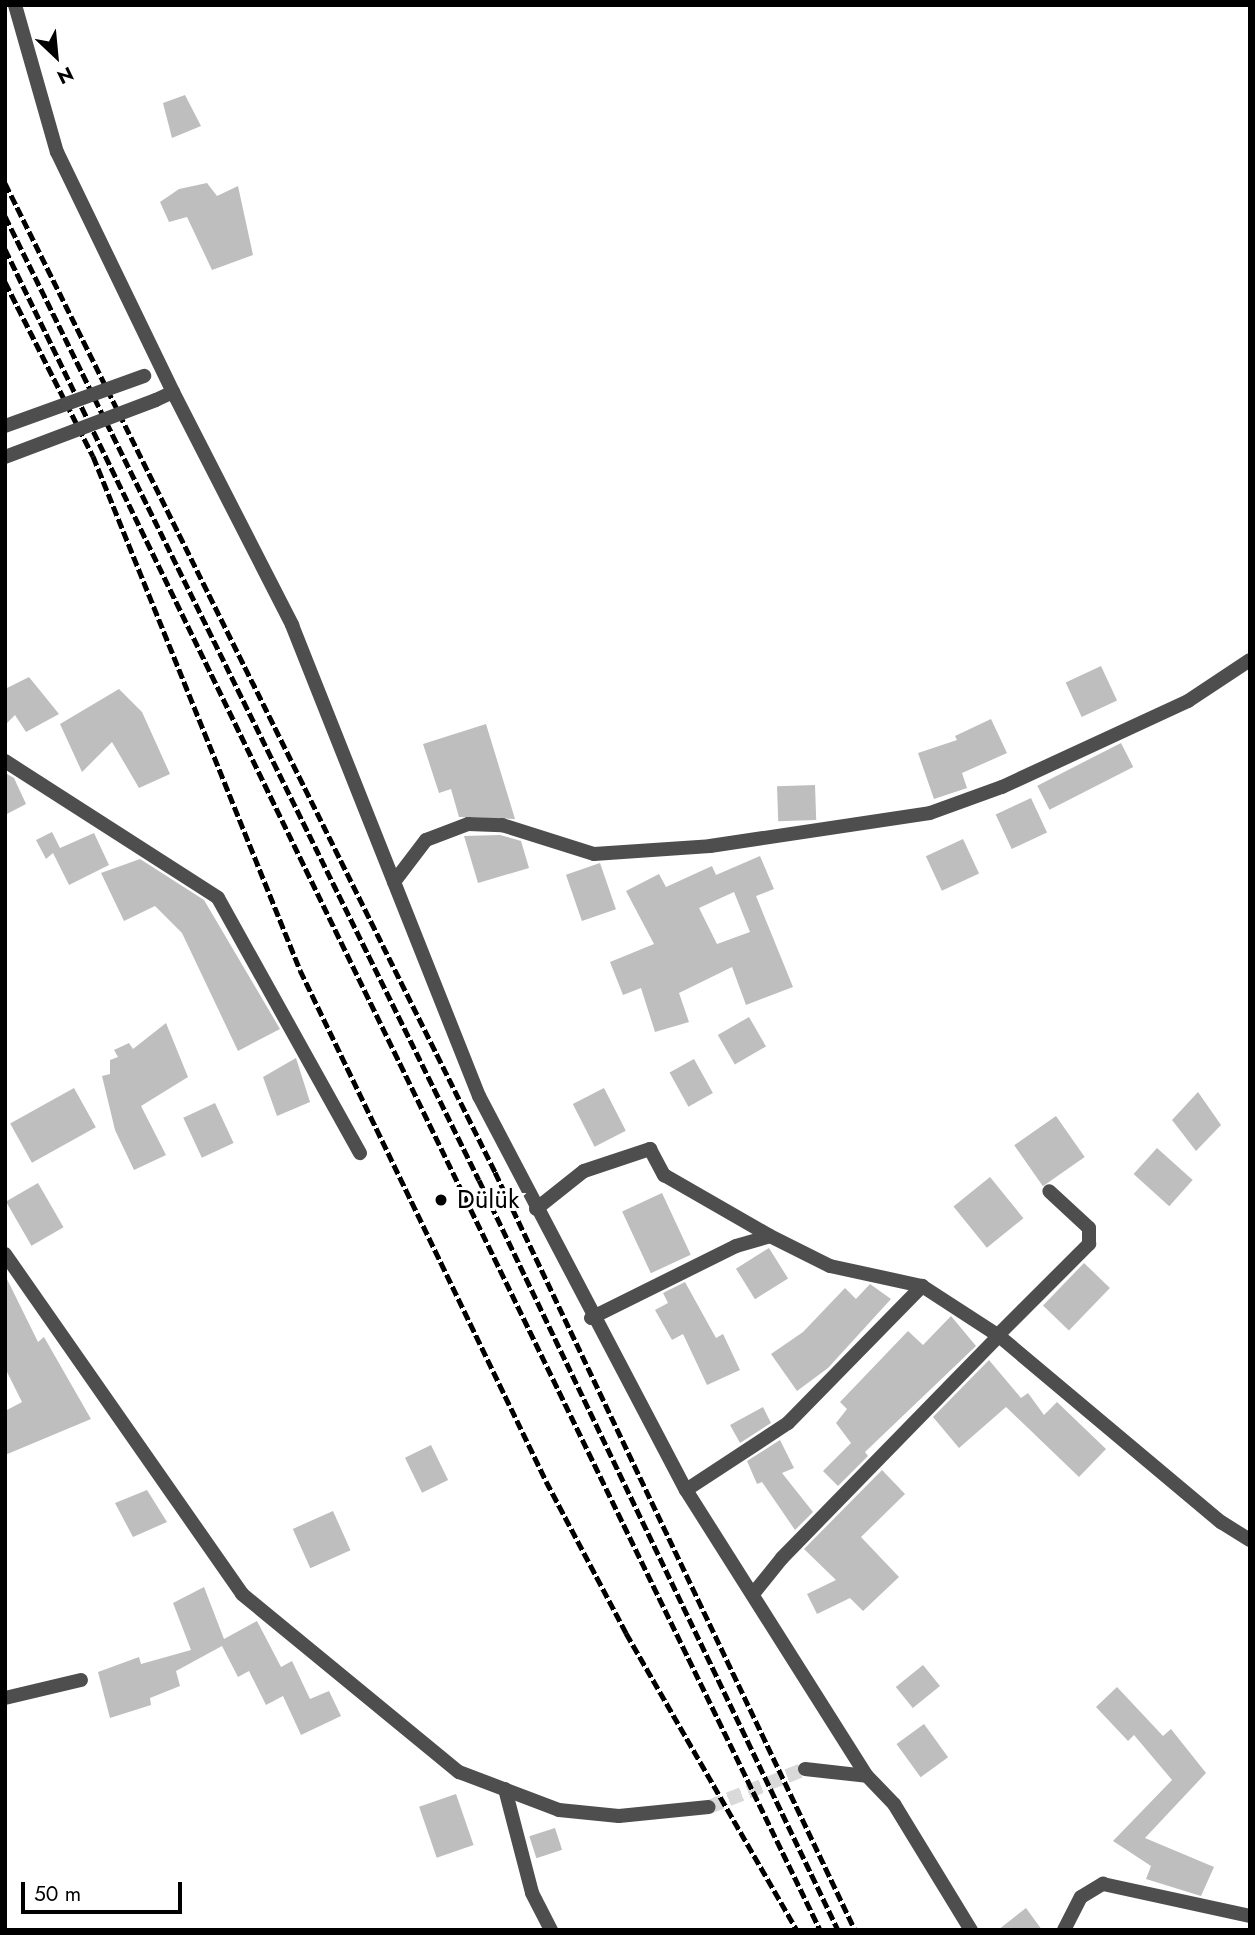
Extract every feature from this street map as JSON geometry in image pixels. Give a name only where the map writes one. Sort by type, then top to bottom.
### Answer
[{"type":"street","points":[[15,5],[57,152],[173,393],[292,625],[479,1096],[591,1318],[686,1490],[867,1776],[894,1804],[971,1930]]},
{"type":"street","points":[[5,426],[161,368]]},
{"type":"street","points":[[5,457],[173,393]]},
{"type":"street","points":[[394,882],[426,840],[468,824],[502,825],[594,854],[710,846],[930,813],[1002,787],[1188,701],[1250,660]]},
{"type":"street","points":[[5,761],[218,898],[360,1153]]},
{"type":"street","points":[[536,1209],[584,1171],[650,1149],[664,1175],[770,1236],[831,1266],[922,1286],[998,1337],[1221,1522],[1250,1540]]},
{"type":"street","points":[[753,1594],[782,1558],[1089,1244],[1089,1228],[1049,1191]]},
{"type":"street","points":[[591,1318],[736,1246],[770,1236]]},
{"type":"street","points":[[5,1254],[242,1594],[459,1772],[559,1810],[619,1816],[709,1807]]},
{"type":"street","points":[[686,1490],[788,1423],[922,1286]]},
{"type":"street","points":[[5,1698],[81,1680]]},
{"type":"street","points":[[805,1769],[867,1776]]},
{"type":"street","points":[[505,1789],[532,1894],[551,1930]]},
{"type":"street","points":[[1064,1930],[1081,1897],[1103,1884],[1250,1916]]},
{"type":"building","points":[[185,95],[201,126],[172,138],[163,103]]},
{"type":"building","points":[[207,183],[217,196],[238,186],[253,255],[212,270],[187,217],[169,222],[160,202],[179,189]]},
{"type":"building","points":[[1101,666],[1117,700],[1082,717],[1066,682]]},
{"type":"building","points":[[29,677],[59,714],[26,732],[15,715],[5,725],[5,689]]},
{"type":"building","points":[[119,689],[142,712],[170,774],[139,788],[112,742],[82,772],[60,724]]},
{"type":"building","points":[[991,719],[1007,753],[962,773],[967,788],[934,799],[918,753],[957,740],[955,736]]},
{"type":"building","points":[[486,724],[515,819],[459,817],[451,789],[439,793],[423,744]]},
{"type":"building","points":[[1121,743],[1133,767],[1050,810],[1037,786]]},
{"type":"building","points":[[5,773],[14,778],[26,804],[5,815]]},
{"type":"building","points":[[815,785],[816,820],[778,821],[777,786]]},
{"type":"building","points":[[1031,798],[1047,832],[1012,849],[996,814]]},
{"type":"building","points":[[52,832],[60,848],[94,833],[109,865],[69,885],[53,853],[46,859],[36,840]]},
{"type":"building","points":[[500,835],[521,841],[529,868],[478,883],[464,836]]},
{"type":"building","points":[[963,839],[979,873],[942,891],[926,856]]},
{"type":"building","points":[[760,856],[774,889],[756,896],[793,987],[746,1005],[732,967],[679,993],[689,1022],[655,1032],[641,988],[623,995],[610,962],[654,944],[626,891],[659,874],[666,887],[712,866],[716,875]],"holes":[[[734,892],[750,932],[717,944],[699,908]]]},
{"type":"building","points":[[140,859],[204,900],[280,1029],[238,1051],[182,933],[155,906],[124,921],[101,873]]},
{"type":"building","points":[[600,863],[616,909],[582,921],[566,875]]},
{"type":"building","points":[[749,1017],[766,1046],[735,1064],[718,1035]]},
{"type":"building","points":[[166,1023],[188,1077],[141,1106],[166,1155],[134,1170],[115,1130],[102,1076],[110,1074],[110,1060],[118,1057],[114,1050],[129,1043],[133,1049]]},
{"type":"building","points":[[296,1058],[310,1102],[277,1116],[263,1077]]},
{"type":"building","points":[[694,1059],[713,1093],[688,1107],[670,1073]]},
{"type":"building","points":[[74,1088],[96,1127],[32,1163],[10,1123]]},
{"type":"building","points":[[604,1088],[626,1131],[595,1147],[573,1104]]},
{"type":"building","points":[[1198,1092],[1221,1125],[1196,1151],[1172,1120]]},
{"type":"building","points":[[215,1103],[234,1143],[202,1158],[183,1118]]},
{"type":"building","points":[[1056,1116],[1085,1157],[1043,1186],[1014,1145]]},
{"type":"building","points":[[1157,1148],[1193,1180],[1169,1206],[1134,1174]]},
{"type":"building","points":[[990,1177],[1023,1218],[987,1248],[953,1207]]},
{"type":"building","points":[[38,1183],[64,1227],[31,1246],[6,1202]]},
{"type":"building","points":[[662,1193],[691,1255],[651,1273],[622,1212]]},
{"type":"building","points":[[769,1248],[788,1279],[755,1299],[736,1269]]},
{"type":"building","points":[[1084,1263],[1110,1288],[1069,1330],[1043,1305]]},
{"type":"building","points":[[5,1275],[38,1342],[44,1337],[91,1419],[5,1455],[5,1411],[22,1402],[5,1368]]},
{"type":"building","points":[[685,1282],[716,1338],[723,1334],[740,1370],[707,1385],[683,1334],[672,1340],[655,1310],[668,1303],[663,1293]]},
{"type":"building","points":[[870,1284],[891,1299],[828,1368],[797,1391],[771,1354],[803,1332],[845,1288],[856,1299]]},
{"type":"building","points":[[951,1316],[976,1346],[865,1452],[868,1456],[838,1486],[823,1471],[851,1443],[836,1423],[847,1409],[840,1402],[908,1331],[923,1345]]},
{"type":"building","points":[[989,1360],[1021,1398],[1028,1393],[1044,1415],[1057,1402],[1106,1449],[1079,1477],[1006,1407],[959,1448],[933,1417]]},
{"type":"building","points":[[763,1407],[771,1423],[740,1443],[730,1425]]},
{"type":"building","points":[[780,1440],[794,1468],[782,1473],[813,1512],[795,1530],[762,1482],[757,1484],[747,1461]]},
{"type":"building","points":[[431,1445],[448,1480],[422,1493],[405,1458]]},
{"type":"building","points":[[882,1470],[905,1494],[861,1537],[899,1577],[863,1611],[850,1598],[817,1614],[807,1594],[836,1580],[804,1549]]},
{"type":"building","points":[[147,1490],[167,1522],[133,1537],[115,1503]]},
{"type":"building","points":[[333,1511],[350,1550],[310,1568],[293,1529]]},
{"type":"building","points":[[204,1587],[224,1639],[257,1621],[281,1667],[292,1661],[310,1699],[329,1691],[341,1716],[301,1735],[283,1696],[266,1705],[249,1671],[238,1677],[222,1646],[176,1671],[180,1686],[150,1698],[151,1705],[110,1718],[98,1672],[139,1657],[141,1664],[191,1650],[173,1603]]},
{"type":"building","points":[[923,1665],[940,1686],[913,1708],[896,1687]]},
{"type":"building","points":[[1117,1687],[1163,1736],[1171,1729],[1206,1773],[1145,1838],[1214,1867],[1201,1896],[1146,1879],[1151,1866],[1113,1841],[1172,1780],[1134,1735],[1128,1741],[1096,1707]]},
{"type":"building","points":[[924,1724],[948,1757],[921,1777],[896,1744]]},
{"type":"building","points":[[456,1794],[474,1845],[437,1858],[419,1807]]},
{"type":"building","points":[[555,1828],[562,1850],[536,1858],[529,1836]]},
{"type":"building","points":[[1026,1908],[1042,1930],[998,1930]]},
{"type":"tunnel","points":[[709,1807],[805,1769]]},
{"type":"railway","points":[[5,183],[495,1172],[855,1930]]},
{"type":"railway","points":[[5,216],[479,1180],[838,1930]]},
{"type":"railway","points":[[5,249],[820,1930]]},
{"type":"railway","points":[[5,282],[93,456],[300,970],[546,1481],[626,1633],[797,1930]]},
{"type":"place","name":"Dülük","points":[[441,1200]]}]
